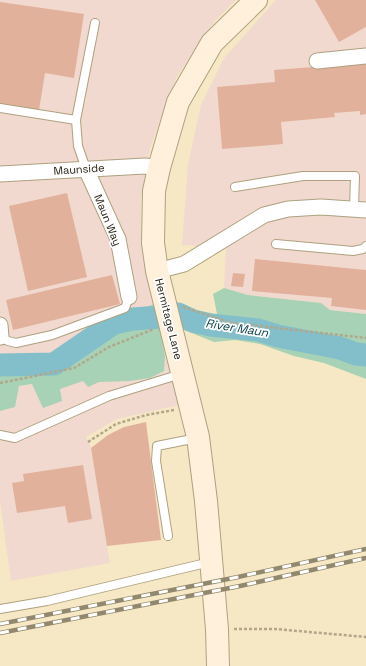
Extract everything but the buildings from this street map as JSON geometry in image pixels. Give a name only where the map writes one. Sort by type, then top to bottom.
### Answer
[{"type":"street","name":"Hermitage Lane","points":[[218,666],[217,629],[206,501],[198,437],[157,271],[153,243],[154,191],[178,102],[212,43],[256,0]]},
{"type":"street","points":[[317,61],[366,56]]},
{"type":"street","name":"Maunside","points":[[0,174],[86,168],[145,166],[159,168]]},
{"type":"street","name":"Maun Way","points":[[86,168],[118,239],[129,297]]},
{"type":"street","points":[[157,271],[184,264],[264,215],[288,209],[321,207],[360,210]]},
{"type":"lane","points":[[86,168],[78,146],[76,120],[95,23]]},
{"type":"lane","points":[[0,108],[76,120]]},
{"type":"lane","points":[[235,187],[303,176],[355,176],[360,210]]},
{"type":"lane","points":[[276,244],[352,251],[363,249],[366,246]]},
{"type":"lane","points":[[0,333],[8,341],[16,343],[52,335],[125,308],[129,297]]},
{"type":"lane","points":[[0,435],[15,438],[109,396],[182,374]]},
{"type":"lane","points":[[168,536],[156,461],[157,446],[198,437]]},
{"type":"lane","points":[[0,609],[47,601],[211,562]]},
{"type":"path","points":[[0,382],[74,368],[168,315],[174,304],[232,323],[366,338]]},
{"type":"path","points":[[88,442],[116,424],[190,407]]},
{"type":"path","points":[[217,629],[275,629],[366,637]]},
{"type":"shaded area","points":[[0,0],[236,0],[215,21],[177,76],[150,148],[141,198],[141,248],[153,291],[155,304],[99,321],[96,328],[59,353],[0,357]]},
{"type":"shaded area","points":[[276,0],[366,0],[366,314],[329,310],[321,303],[248,295],[224,288],[226,248],[182,245],[188,164],[201,105],[224,58]]},
{"type":"shaded area","points":[[162,338],[165,356],[171,362],[179,405],[117,419],[86,437],[91,448],[110,563],[11,581],[0,501],[0,390],[32,384]]},
{"type":"green space","points":[[224,288],[248,295],[321,303],[330,310],[366,314],[366,379],[324,363],[294,356],[260,344],[235,340],[214,342],[184,330],[180,320],[195,314],[215,320],[217,314],[213,294]]},
{"type":"green space","points":[[155,304],[165,356],[164,371],[150,378],[130,381],[99,382],[88,387],[83,381],[60,389],[62,401],[43,408],[32,384],[19,386],[15,407],[0,411],[0,357],[59,353],[96,328],[99,321]]},
{"type":"waterway","name":"River Maun","points":[[0,365],[54,364],[114,323],[133,319],[178,314],[193,321],[211,325],[258,330],[278,336],[340,348],[356,354],[366,355]]},
{"type":"railway","points":[[0,624],[238,577],[366,549]]},
{"type":"railway","points":[[0,633],[240,586],[366,558]]}]
